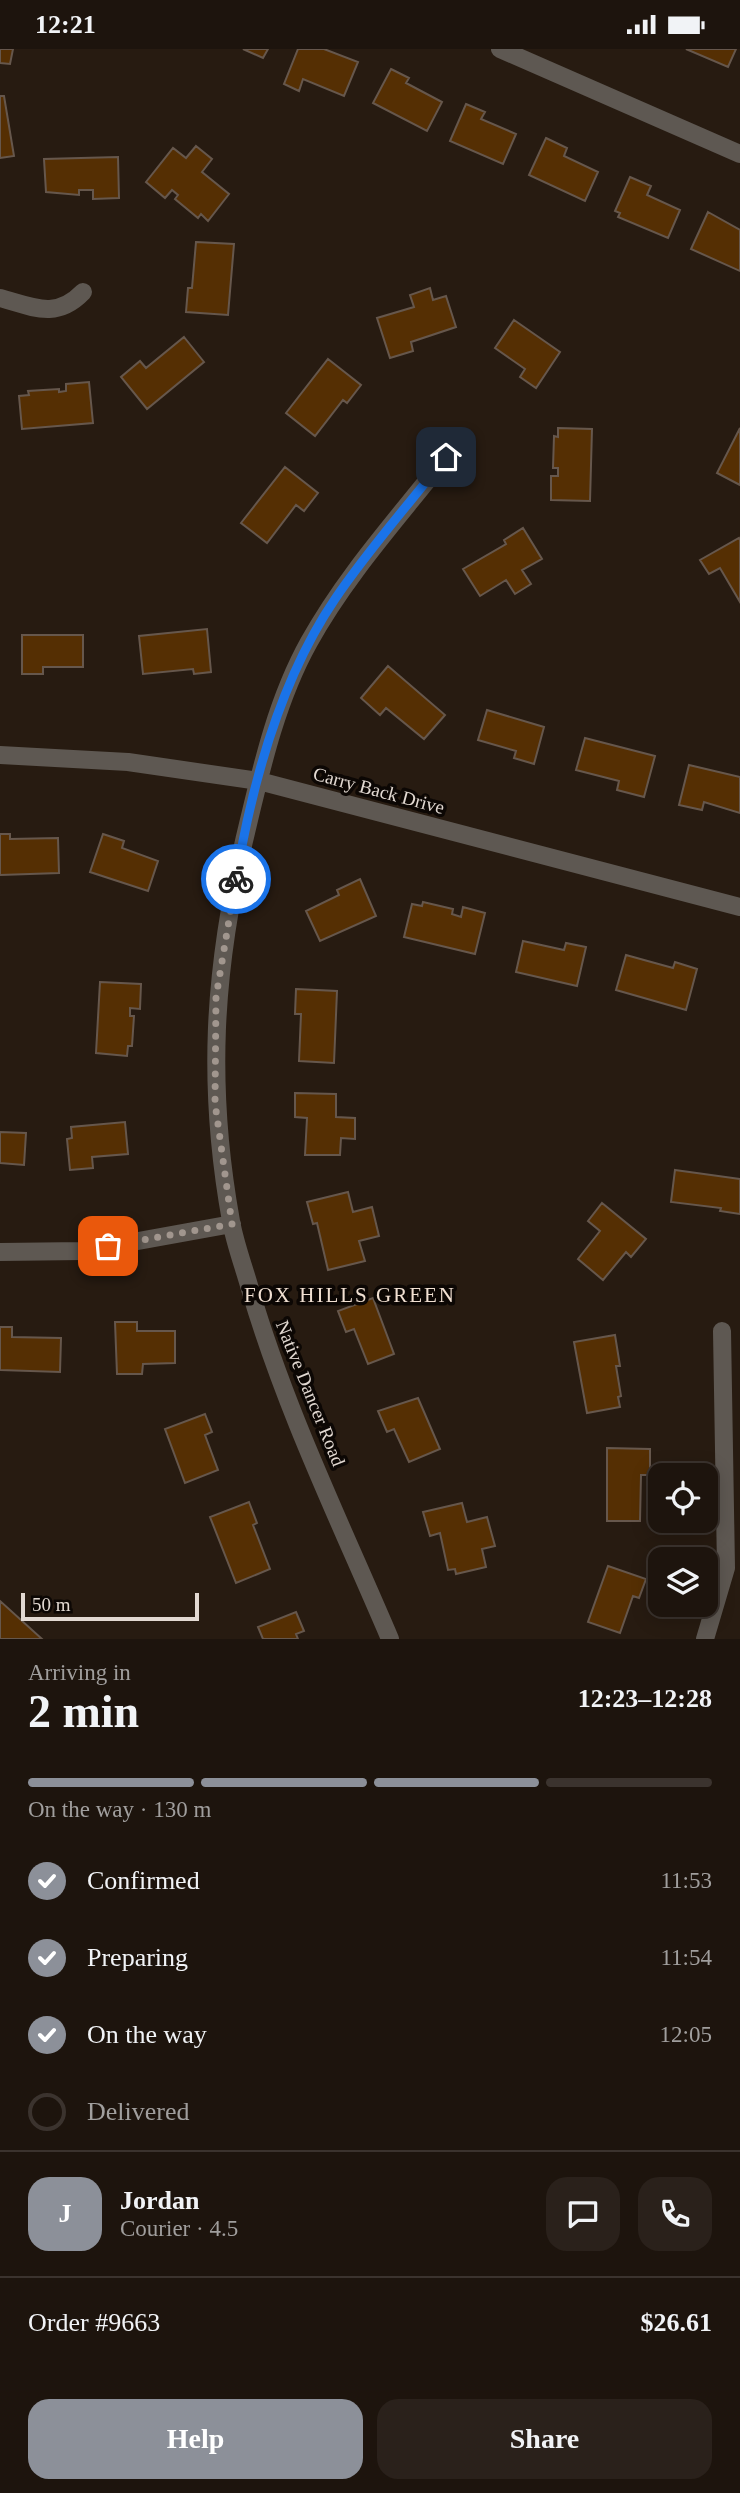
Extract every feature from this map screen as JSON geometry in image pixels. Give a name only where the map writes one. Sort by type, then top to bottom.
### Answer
[{"type":"street","points":[[500,49],[740,154]]},
{"type":"street","points":[[0,298],[46,310],[69,306],[83,292]]},
{"type":"street","name":"Native Dancer Road","points":[[390,1639],[269,1353],[232,1224],[215,1103],[216,997],[238,867],[258,781],[286,691],[308,644],[335,599],[446,457]]},
{"type":"street","name":"Carry Back Drive","points":[[0,755],[128,762],[258,781],[740,907]]},
{"type":"street","points":[[0,1252],[83,1251],[232,1224]]},
{"type":"street","points":[[705,1639],[726,1568],[722,1331]]},
{"type":"building","points":[[0,49],[13,49],[10,64],[0,63]]},
{"type":"building","points":[[243,49],[268,49],[263,58]]},
{"type":"building","points":[[298,49],[324,49],[358,62],[344,96],[303,79],[299,91],[284,84]]},
{"type":"building","points":[[686,49],[736,49],[728,67]]},
{"type":"building","points":[[391,69],[409,78],[406,83],[442,102],[427,131],[373,103]]},
{"type":"building","points":[[0,96],[4,96],[14,156],[0,158]]},
{"type":"building","points":[[466,104],[485,112],[481,119],[516,134],[503,164],[450,141]]},
{"type":"building","points":[[546,138],[567,148],[564,156],[598,172],[585,201],[529,175]]},
{"type":"building","points":[[196,146],[212,159],[202,172],[229,194],[208,221],[201,214],[198,218],[175,199],[178,195],[172,190],[165,198],[146,182],[173,148],[186,158]]},
{"type":"building","points":[[118,157],[119,198],[93,199],[93,190],[79,190],[79,195],[46,192],[44,159]]},
{"type":"building","points":[[630,177],[651,186],[647,195],[680,210],[668,238],[618,217],[620,213],[615,211]]},
{"type":"building","points":[[708,212],[740,230],[740,271],[691,249]]},
{"type":"building","points":[[196,242],[234,244],[228,315],[186,312],[188,288],[192,288]]},
{"type":"building","points":[[430,288],[433,300],[446,296],[456,327],[411,342],[413,351],[390,358],[377,318],[414,307],[410,295]]},
{"type":"building","points":[[514,320],[560,352],[536,388],[520,377],[525,369],[495,348]]},
{"type":"building","points":[[184,337],[204,362],[147,409],[121,377],[140,361],[146,368]]},
{"type":"building","points":[[328,359],[361,385],[347,403],[343,400],[315,436],[286,413]]},
{"type":"building","points":[[89,382],[93,423],[22,429],[19,396],[29,395],[28,391],[66,391],[66,384]]},
{"type":"building","points":[[558,428],[592,429],[590,501],[551,500],[551,476],[558,476],[558,468],[553,468],[554,436],[558,437]]},
{"type":"building","points":[[740,428],[740,485],[717,473]]},
{"type":"building","points":[[285,467],[318,493],[304,511],[296,505],[267,543],[241,523]]},
{"type":"building","points":[[523,528],[542,559],[522,570],[531,584],[515,594],[506,580],[480,596],[463,569],[506,544],[504,540]]},
{"type":"building","points":[[739,538],[740,602],[720,568],[709,574],[700,560]]},
{"type":"building","points":[[207,629],[211,672],[194,674],[193,669],[143,674],[139,636]]},
{"type":"building","points":[[22,635],[83,635],[83,667],[43,667],[43,674],[22,674]]},
{"type":"building","points":[[388,666],[445,715],[424,739],[386,708],[380,715],[361,698]]},
{"type":"building","points":[[487,710],[544,727],[534,764],[514,758],[516,751],[478,740]]},
{"type":"building","points":[[585,738],[655,756],[644,797],[617,790],[619,781],[576,770]]},
{"type":"building","points":[[689,765],[740,777],[740,813],[704,802],[702,810],[679,805]]},
{"type":"building","points":[[0,834],[10,834],[10,839],[58,838],[59,873],[0,875]]},
{"type":"building","points":[[103,834],[124,841],[122,848],[158,861],[148,891],[90,872]]},
{"type":"building","points":[[360,879],[376,916],[320,941],[306,911],[339,895],[337,890]]},
{"type":"building","points":[[423,902],[453,909],[452,914],[461,917],[463,907],[485,913],[475,954],[404,937],[412,904],[422,906]]},
{"type":"building","points":[[523,941],[564,950],[566,943],[586,947],[577,986],[516,972]]},
{"type":"building","points":[[626,955],[673,968],[675,962],[697,969],[686,1010],[616,990]]},
{"type":"building","points":[[100,982],[141,984],[140,1009],[130,1008],[130,1016],[134,1016],[132,1046],[128,1046],[127,1056],[96,1053]]},
{"type":"building","points":[[296,989],[337,991],[334,1063],[299,1061],[301,1014],[295,1014]]},
{"type":"building","points":[[295,1093],[336,1094],[336,1117],[355,1118],[355,1139],[341,1138],[340,1155],[305,1155],[307,1118],[295,1117]]},
{"type":"building","points":[[125,1122],[128,1154],[92,1157],[93,1168],[70,1170],[67,1139],[72,1138],[71,1127]]},
{"type":"building","points":[[0,1132],[26,1133],[24,1165],[0,1163]]},
{"type":"building","points":[[675,1170],[740,1179],[740,1214],[720,1211],[721,1208],[671,1202]]},
{"type":"building","points":[[348,1192],[353,1212],[372,1207],[379,1236],[359,1241],[365,1261],[328,1270],[317,1223],[313,1224],[307,1202]]},
{"type":"building","points":[[602,1203],[646,1239],[631,1257],[626,1252],[603,1280],[578,1259],[600,1231],[588,1221]]},
{"type":"building","points":[[373,1298],[394,1354],[368,1364],[354,1329],[346,1332],[338,1311]]},
{"type":"building","points":[[115,1322],[137,1322],[137,1331],[175,1331],[175,1363],[143,1364],[142,1374],[117,1374]]},
{"type":"building","points":[[0,1327],[12,1327],[12,1337],[61,1338],[60,1372],[0,1370]]},
{"type":"building","points":[[615,1335],[620,1366],[616,1366],[620,1407],[587,1413],[574,1342]]},
{"type":"building","points":[[418,1398],[440,1449],[409,1462],[394,1429],[387,1432],[378,1411]]},
{"type":"building","points":[[205,1414],[212,1432],[205,1435],[218,1470],[185,1483],[165,1429]]},
{"type":"building","points":[[607,1448],[650,1449],[648,1475],[641,1475],[640,1521],[607,1521]]},
{"type":"building","points":[[249,1502],[257,1523],[253,1525],[270,1569],[236,1583],[210,1517]]},
{"type":"building","points":[[462,1503],[467,1522],[487,1517],[495,1546],[482,1549],[486,1567],[456,1574],[455,1569],[448,1570],[440,1533],[430,1536],[423,1512]]},
{"type":"building","points":[[608,1566],[646,1579],[639,1598],[633,1596],[620,1633],[588,1622]]},
{"type":"building","points":[[0,1601],[42,1639],[0,1639]]},
{"type":"building","points":[[296,1612],[304,1631],[296,1634],[298,1639],[263,1639],[258,1627]]},
{"type":"way so far","points":[[108,1246],[232,1224],[215,1103],[216,997],[236,879]]},
{"type":"district","name":"FOX HILLS GREEN","points":[[350,1295]]},
{"type":"route","points":[[236,879],[258,781],[286,691],[308,644],[335,599],[446,457]]}]
